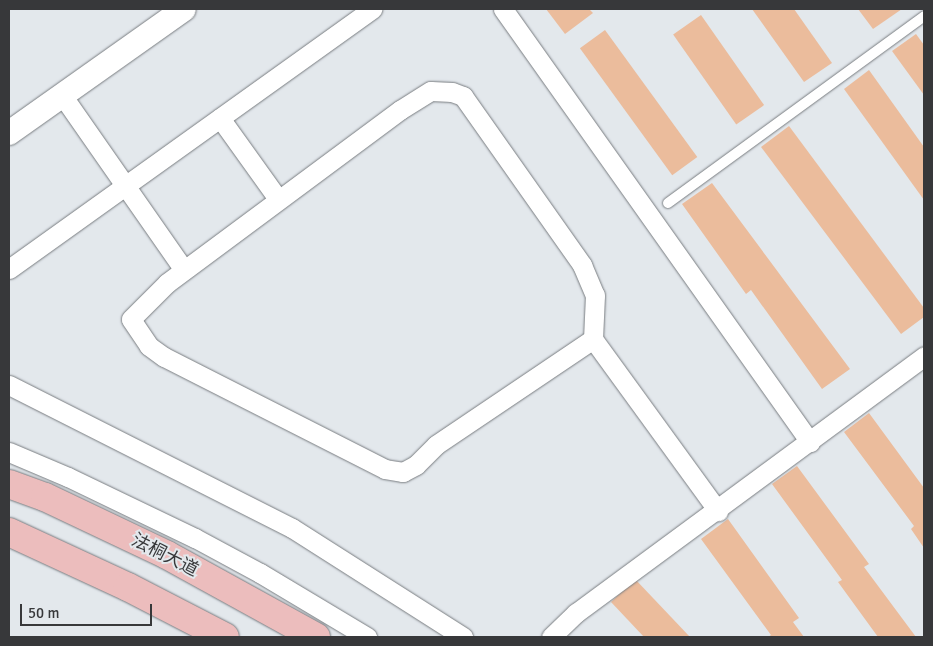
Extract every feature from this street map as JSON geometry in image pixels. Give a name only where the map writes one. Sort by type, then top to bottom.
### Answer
[{"type":"main road","name":"法桐大道","points":[[9,484],[45,497],[158,551],[316,637]]},
{"type":"main road","points":[[9,532],[128,586],[225,637]]},
{"type":"street","points":[[9,133],[184,9]]},
{"type":"street","points":[[9,270],[372,9]]},
{"type":"street","points":[[503,9],[810,442]]},
{"type":"street","points":[[593,339],[436,445],[416,465],[403,472],[385,469],[164,357],[149,346],[131,319],[148,299],[278,199],[431,91],[452,92],[464,96],[591,281],[596,310],[593,339],[718,511]]},
{"type":"street","points":[[62,95],[184,270]]},
{"type":"street","points":[[220,118],[278,199]]},
{"type":"street","points":[[551,637],[576,613],[718,511],[924,356]]},
{"type":"street","points":[[9,385],[292,528],[463,637]]},
{"type":"street","points":[[9,452],[76,481],[195,538],[269,578],[367,637]]},
{"type":"lane","points":[[668,203],[924,16]]},
{"type":"building","points":[[546,9],[589,9],[593,13],[565,34]]},
{"type":"building","points":[[752,9],[794,9],[832,63],[804,82]]},
{"type":"building","points":[[858,9],[902,9],[873,29]]},
{"type":"building","points":[[701,15],[764,105],[736,125],[673,35]]},
{"type":"building","points":[[605,30],[697,157],[672,175],[580,48]]},
{"type":"building","points":[[916,34],[924,45],[924,95],[892,51]]},
{"type":"building","points":[[869,70],[924,147],[924,200],[844,89]]},
{"type":"building","points":[[789,126],[924,308],[924,317],[901,334],[761,147]]},
{"type":"building","points":[[712,183],[850,369],[822,389],[751,290],[746,294],[682,204]]},
{"type":"building","points":[[869,413],[924,488],[924,548],[911,529],[914,526],[844,432]]},
{"type":"building","points":[[797,466],[869,564],[864,567],[916,637],[878,637],[838,582],[842,580],[772,484]]},
{"type":"building","points":[[728,519],[799,618],[793,622],[804,637],[768,637],[771,635],[701,539]]},
{"type":"building","points":[[635,579],[690,637],[644,637],[611,602]]}]
